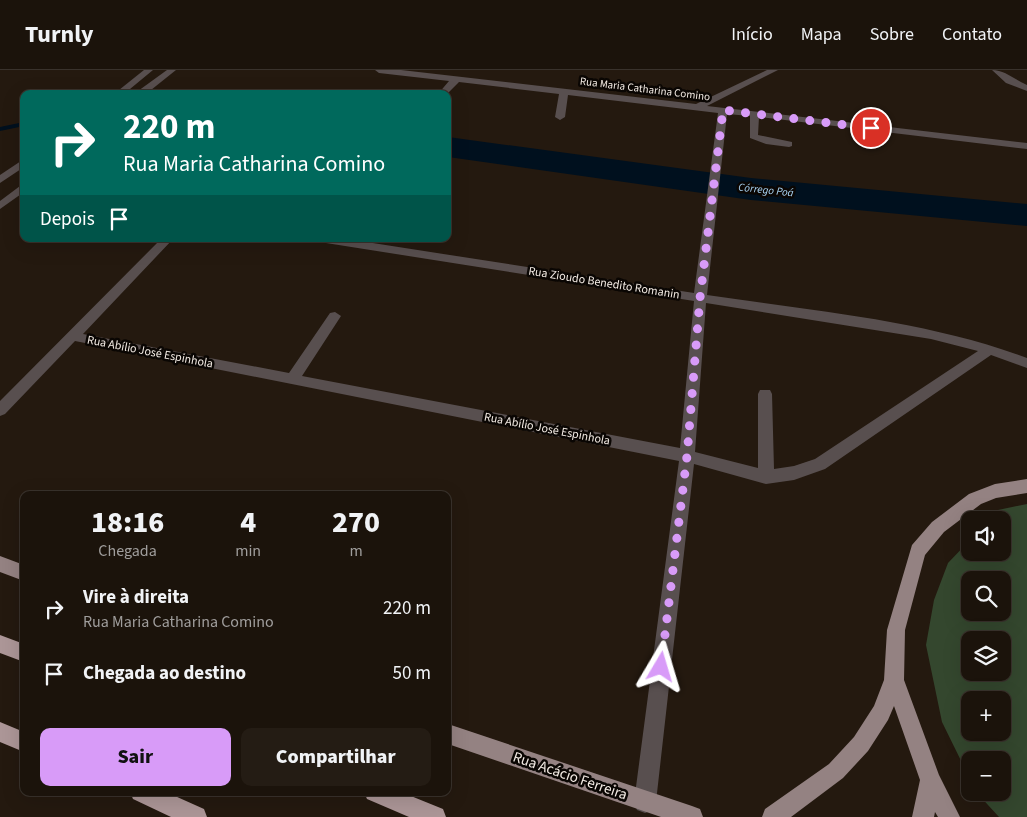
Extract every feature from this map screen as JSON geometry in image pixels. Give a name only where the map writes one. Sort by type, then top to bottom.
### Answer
[{"type":"highway","points":[[0,643],[20,647]]},
{"type":"highway","points":[[0,643],[20,651]]},
{"type":"highway","points":[[0,732],[20,740]]},
{"type":"highway","points":[[149,796],[196,817]]},
{"type":"highway","points":[[384,796],[435,817]]},
{"type":"main road","points":[[773,817],[806,795],[842,764],[861,744],[881,713],[894,680],[896,630],[918,551],[938,527],[976,499],[995,491],[1027,486]]},
{"type":"main road","points":[[0,564],[20,572]]},
{"type":"main road","points":[[894,680],[930,780],[949,817]]},
{"type":"main road","name":"Rua Acácio Ferreira","points":[[451,735],[692,817]]},
{"type":"main road","points":[[923,817],[930,780]]},
{"type":"street","points":[[123,90],[148,70]]},
{"type":"street","points":[[145,90],[172,70]]},
{"type":"street","name":"Rua Maria Catharina Comino","points":[[379,70],[699,106],[1027,146]]},
{"type":"street","points":[[699,106],[774,70]]},
{"type":"street","points":[[996,70],[1009,81],[1027,88]]},
{"type":"street","points":[[444,90],[457,79]]},
{"type":"street","points":[[560,117],[564,91]]},
{"type":"street","points":[[645,802],[687,456],[700,298],[723,110]]},
{"type":"street","points":[[755,114],[753,136],[766,141],[788,144]]},
{"type":"street","points":[[0,180],[20,165]]},
{"type":"street","points":[[0,206],[20,189]]},
{"type":"street","points":[[0,410],[164,242]]},
{"type":"street","name":"Rua Zioudo Benedito Romanin","points":[[345,242],[931,334],[990,349],[1027,363]]},
{"type":"street","points":[[292,380],[334,316]]},
{"type":"street","name":"Rua Abílio José Espinhola","points":[[71,336],[687,456],[766,477],[794,473],[820,464],[990,349]]},
{"type":"street","points":[[765,394],[766,477]]},
{"type":"green space","points":[[1027,504],[1027,817],[999,817],[984,801],[1011,801],[1011,751],[961,751],[961,761],[942,722],[926,645],[934,600],[948,563],[961,549],[961,561],[1011,561],[1011,511],[997,511]]},
{"type":"waterway","name":"Córrego Poá","points":[[0,129],[20,125]]},
{"type":"waterway","name":"Córrego Poá","points":[[451,147],[751,189],[1027,215]]},
{"type":"route","points":[[661,667],[687,456],[700,298],[723,110],[871,128]]}]
